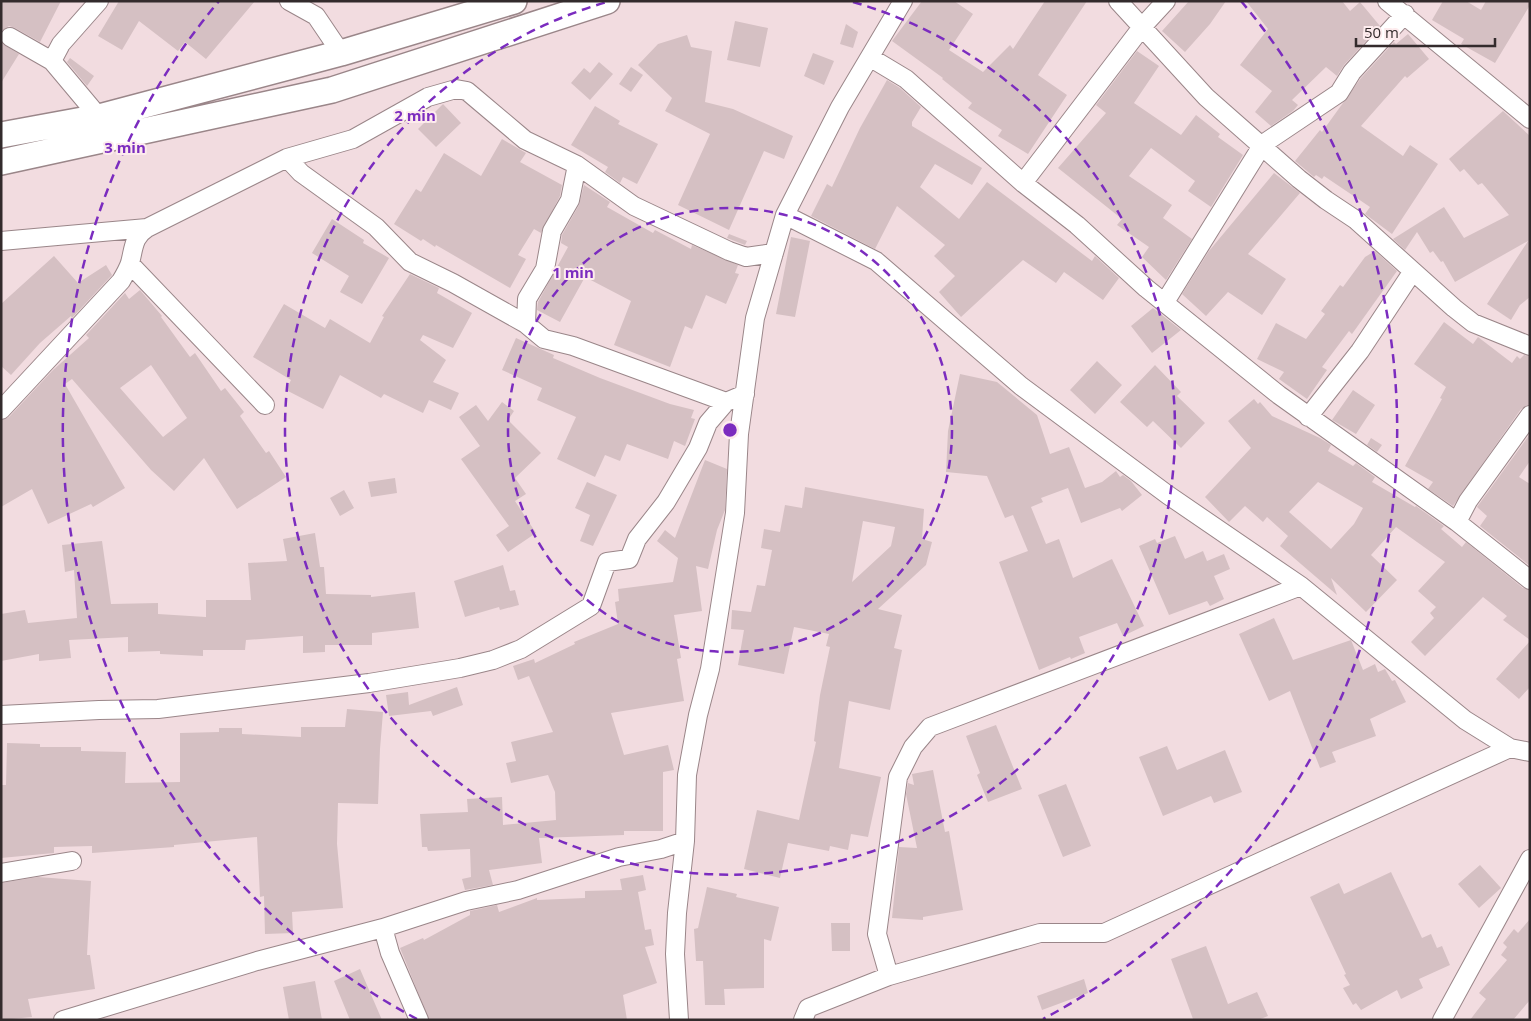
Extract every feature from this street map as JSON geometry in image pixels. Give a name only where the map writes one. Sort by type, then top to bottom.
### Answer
[{"type":"main road","points":[[1,135],[99,117],[341,54],[514,1]]},
{"type":"main road","points":[[1,162],[332,90],[607,1]]},
{"type":"street","points":[[52,61],[61,44],[99,1]]},
{"type":"street","points":[[289,1],[319,8],[341,54]]},
{"type":"street","points":[[679,1020],[675,954],[676,913],[685,841],[687,775],[698,715],[710,669],[735,513],[739,434],[755,318],[785,215],[840,107],[871,58],[903,1]]},
{"type":"street","points":[[1118,1],[1206,97],[1326,200],[1356,220],[1473,323],[1530,346]]},
{"type":"street","points":[[1023,183],[1142,27],[1166,1]]},
{"type":"street","points":[[1387,1],[1406,14],[1530,119]]},
{"type":"street","points":[[1165,302],[1263,144],[1339,93],[1352,72],[1406,14]]},
{"type":"street","points":[[10,37],[52,61],[99,117]]},
{"type":"street","points":[[871,58],[906,79],[1023,183],[1077,225],[1146,288],[1211,341],[1308,417],[1458,522],[1530,580]]},
{"type":"street","points":[[1,410],[117,286],[130,264],[135,241],[139,233],[287,158],[353,139],[428,97],[456,89],[467,91],[524,140],[577,165],[634,206],[728,251],[746,257],[774,253]]},
{"type":"street","points":[[287,158],[301,173],[376,227],[410,262],[453,283],[526,324],[544,339],[573,346],[726,402]]},
{"type":"street","points":[[526,324],[527,299],[545,269],[552,231],[570,200],[577,165]]},
{"type":"street","points":[[785,215],[876,261],[1021,386],[1168,496],[1301,586],[1465,720],[1510,748],[1530,752]]},
{"type":"street","points":[[1,241],[147,228]]},
{"type":"street","points":[[130,264],[265,405]]},
{"type":"street","points":[[1308,417],[1360,351],[1413,271]]},
{"type":"street","points":[[1,715],[99,710],[158,710],[369,683],[460,668],[493,660],[521,649],[591,606],[607,562],[629,559],[637,539],[666,502],[698,448],[708,423],[726,402],[745,394]]},
{"type":"street","points":[[1458,522],[1468,501],[1530,416]]},
{"type":"street","points":[[889,976],[877,934],[898,777],[913,747],[930,727],[1301,586]]},
{"type":"street","points":[[803,1020],[808,1008],[889,976],[1040,933],[1104,933],[1510,748]]},
{"type":"street","points":[[63,1020],[258,962],[383,928],[466,901],[518,890],[619,857],[661,849],[685,841]]},
{"type":"street","points":[[1442,1020],[1530,859]]},
{"type":"street","points":[[1,873],[72,861]]},
{"type":"street","points":[[383,928],[390,953],[419,1020]]},
{"type":"building","points":[[1,1],[61,1],[40,42],[9,26],[1,31]]},
{"type":"building","points":[[119,1],[255,1],[206,59],[185,42],[178,51],[139,21],[122,50],[98,36]]},
{"type":"building","points":[[922,1],[954,1],[973,14],[949,50],[983,72],[1010,45],[1013,49],[1045,1],[1087,1],[1038,75],[1067,95],[1028,154],[998,136],[1002,130],[968,108],[972,103],[943,78],[892,41]]},
{"type":"building","points":[[1189,1],[1226,1],[1210,24],[1185,52],[1162,31]]},
{"type":"building","points":[[1246,1],[1342,1],[1350,11],[1360,2],[1380,26],[1344,65],[1337,76],[1326,67],[1292,100],[1298,105],[1293,111],[1271,126],[1255,112],[1272,91],[1240,65],[1268,29]]},
{"type":"building","points":[[1443,1],[1466,1],[1481,10],[1486,1],[1530,1],[1530,5],[1495,63],[1461,44],[1464,39],[1432,20]]},
{"type":"building","points":[[735,21],[768,28],[760,67],[727,60]]},
{"type":"building","points":[[846,24],[858,32],[853,48],[840,44]]},
{"type":"building","points":[[1408,34],[1429,59],[1407,78],[1405,76],[1361,126],[1403,156],[1410,145],[1438,164],[1392,234],[1365,214],[1370,207],[1324,176],[1322,179],[1316,175],[1314,177],[1295,161],[1320,130],[1322,132],[1361,78],[1394,42],[1396,44]]},
{"type":"building","points":[[687,35],[691,47],[712,51],[705,102],[733,109],[793,136],[784,159],[764,151],[729,230],[678,205],[710,134],[665,111],[672,98],[638,65],[658,44]]},
{"type":"building","points":[[1,43],[19,54],[1,83]]},
{"type":"building","points":[[1137,51],[1159,66],[1134,103],[1181,135],[1196,115],[1220,134],[1218,137],[1243,155],[1211,207],[1188,191],[1195,181],[1151,148],[1129,176],[1172,205],[1163,218],[1192,239],[1166,280],[1142,257],[1149,247],[1117,225],[1122,219],[1058,168],[1106,113],[1096,105]]},
{"type":"building","points":[[813,53],[834,61],[824,85],[804,76]]},
{"type":"building","points":[[70,58],[94,76],[87,86],[67,62]]},
{"type":"building","points":[[599,62],[613,74],[590,100],[571,83],[584,68],[590,73]]},
{"type":"building","points":[[631,67],[643,75],[631,92],[619,84]]},
{"type":"building","points":[[887,80],[900,88],[921,107],[912,122],[912,126],[982,168],[972,185],[935,164],[920,187],[959,219],[987,182],[1092,261],[1095,256],[1119,278],[1103,300],[1064,272],[1056,283],[1023,260],[961,317],[939,292],[955,276],[934,256],[945,245],[897,206],[875,249],[811,216],[827,184],[832,187],[860,128]]},
{"type":"building","points":[[443,104],[461,123],[436,147],[418,129]]},
{"type":"building","points":[[595,106],[620,121],[618,124],[658,144],[637,184],[623,177],[620,183],[605,172],[608,167],[571,145]]},
{"type":"building","points":[[1503,111],[1530,136],[1530,297],[1520,305],[1511,320],[1487,304],[1528,241],[1455,282],[1443,261],[1441,262],[1433,251],[1430,253],[1417,232],[1405,250],[1393,239],[1444,207],[1464,238],[1509,215],[1482,183],[1478,185],[1464,169],[1460,172],[1449,159]]},
{"type":"building","points":[[502,139],[526,153],[520,162],[562,185],[560,196],[541,233],[534,229],[518,255],[526,259],[510,288],[436,245],[435,247],[423,239],[421,241],[394,224],[416,189],[421,192],[444,153],[481,176]]},
{"type":"building","points":[[1274,173],[1300,193],[1248,254],[1286,279],[1262,315],[1228,292],[1206,316],[1182,294],[1209,251]]},
{"type":"building","points":[[584,185],[610,202],[607,207],[653,233],[655,230],[691,249],[692,245],[738,265],[735,273],[739,274],[726,304],[706,295],[692,329],[685,326],[670,367],[614,345],[631,301],[585,277],[560,322],[537,310],[538,302],[568,247],[561,243],[562,235],[579,205]]},
{"type":"building","points":[[332,219],[364,240],[363,243],[389,258],[362,304],[340,292],[349,276],[312,253]]},
{"type":"building","points":[[729,234],[747,241],[745,245],[727,238]]},
{"type":"building","points":[[791,237],[810,241],[795,317],[776,314]]},
{"type":"building","points":[[1375,251],[1397,271],[1352,334],[1349,331],[1322,367],[1327,370],[1307,399],[1279,379],[1284,372],[1257,359],[1276,323],[1306,339],[1325,314],[1321,311],[1340,285],[1343,287],[1365,257]]},
{"type":"building","points":[[54,256],[78,283],[106,265],[112,275],[72,318],[71,316],[40,343],[11,375],[1,366],[1,304]]},
{"type":"building","points":[[410,274],[439,288],[437,293],[472,313],[453,348],[423,335],[420,340],[446,360],[433,382],[459,393],[451,410],[429,400],[423,413],[384,394],[381,398],[340,375],[323,409],[286,390],[291,380],[253,357],[284,304],[325,328],[330,319],[370,343],[384,317],[382,316]]},
{"type":"building","points":[[140,290],[162,316],[190,357],[195,353],[221,391],[225,388],[244,412],[240,416],[266,453],[269,451],[286,477],[237,509],[204,458],[174,491],[151,470],[72,379],[65,384],[125,488],[93,507],[91,504],[48,524],[32,489],[1,507],[1,420],[9,417],[52,371],[89,338],[86,335],[125,293],[129,299]],"holes":[[[151,365],[187,418],[163,437],[120,388]]]},
{"type":"building","points":[[1153,308],[1181,330],[1152,353],[1131,326]]},
{"type":"building","points":[[1444,322],[1473,344],[1478,337],[1512,363],[1517,356],[1520,359],[1524,355],[1530,356],[1530,405],[1521,409],[1453,506],[1428,489],[1433,482],[1405,466],[1442,399],[1440,398],[1446,387],[1414,364]]},
{"type":"building","points":[[516,338],[554,355],[553,358],[600,378],[670,404],[694,410],[691,418],[695,419],[685,446],[674,441],[668,459],[627,444],[620,461],[605,455],[595,477],[557,459],[576,417],[537,400],[542,388],[502,370]]},
{"type":"building","points":[[1097,361],[1122,385],[1095,414],[1070,390]]},
{"type":"building","points":[[1155,365],[1181,392],[1177,396],[1205,423],[1181,448],[1153,421],[1147,427],[1120,402]]},
{"type":"building","points":[[960,374],[997,382],[1037,415],[1050,454],[1069,447],[1085,488],[1102,482],[1116,471],[1120,477],[1123,475],[1131,481],[1142,495],[1122,511],[1120,508],[1081,523],[1068,488],[1041,498],[1043,502],[1031,507],[1046,544],[1059,539],[1073,578],[1112,559],[1144,626],[1123,636],[1117,623],[1079,637],[1085,653],[1039,670],[999,562],[1028,551],[1013,515],[1005,518],[987,476],[946,472],[948,431]]},
{"type":"building","points":[[1353,390],[1375,405],[1356,434],[1332,420]]},
{"type":"building","points":[[1254,399],[1258,404],[1260,402],[1272,416],[1331,445],[1328,451],[1353,466],[1356,463],[1375,477],[1372,482],[1416,506],[1444,526],[1441,529],[1462,547],[1466,542],[1523,588],[1530,590],[1530,640],[1503,620],[1507,616],[1483,597],[1425,656],[1411,642],[1434,618],[1430,613],[1436,607],[1418,591],[1445,562],[1396,527],[1371,555],[1397,580],[1366,612],[1331,578],[1337,595],[1280,546],[1288,536],[1267,517],[1263,522],[1245,506],[1229,522],[1205,497],[1251,448],[1228,421]],"holes":[[[1318,482],[1363,508],[1354,524],[1331,549],[1289,512]]]},
{"type":"building","points":[[502,402],[514,411],[508,420],[541,453],[515,478],[526,494],[515,501],[536,533],[508,552],[496,535],[509,526],[461,459],[480,446],[459,417],[476,405],[488,421]]},
{"type":"building","points":[[1530,434],[1530,461],[1519,477],[1530,484],[1530,566],[1480,526],[1487,516],[1477,507]]},
{"type":"building","points":[[1371,438],[1382,445],[1377,452],[1367,445]]},
{"type":"building","points":[[705,460],[727,469],[725,510],[717,530],[708,569],[696,566],[702,611],[674,615],[681,658],[677,659],[684,701],[611,713],[624,755],[668,745],[674,770],[663,772],[663,831],[624,831],[624,835],[539,838],[542,863],[489,870],[493,885],[465,890],[462,879],[471,877],[470,849],[428,851],[427,847],[422,847],[420,814],[468,812],[467,799],[502,797],[503,825],[556,820],[555,792],[548,775],[511,783],[506,763],[516,761],[511,742],[553,732],[529,676],[518,680],[513,666],[534,659],[535,663],[575,644],[574,642],[618,624],[615,602],[619,601],[618,589],[673,582],[678,558],[657,541],[665,530],[675,538]]},
{"type":"building","points":[[395,478],[397,493],[371,497],[368,482]]},
{"type":"building","points":[[587,482],[617,495],[593,546],[580,541],[590,515],[575,508]]},
{"type":"building","points":[[805,487],[924,509],[922,539],[932,542],[926,565],[878,609],[902,615],[894,648],[902,650],[890,710],[849,701],[839,768],[881,777],[868,837],[851,834],[848,850],[830,846],[829,851],[788,843],[780,878],[744,869],[757,810],[799,820],[816,742],[814,741],[820,695],[830,647],[826,646],[829,634],[794,627],[784,674],[738,665],[744,630],[731,629],[732,610],[751,612],[757,585],[765,586],[772,550],[761,548],[764,529],[780,532],[785,505],[802,508]],"holes":[[[863,521],[895,527],[891,546],[852,582]]]},
{"type":"building","points":[[344,490],[354,508],[340,516],[330,498]]},
{"type":"building","points":[[315,533],[320,567],[324,567],[326,594],[371,595],[371,597],[415,592],[419,628],[372,633],[372,645],[325,645],[325,652],[303,653],[303,636],[246,640],[245,650],[203,650],[203,656],[160,654],[160,651],[128,652],[128,637],[69,640],[71,658],[39,661],[39,654],[1,661],[1,614],[25,610],[28,623],[77,618],[74,570],[65,572],[62,545],[102,541],[111,604],[158,603],[158,614],[206,617],[206,600],[251,600],[248,563],[287,561],[283,539]]},
{"type":"building","points":[[1175,536],[1185,559],[1203,551],[1207,561],[1224,554],[1230,569],[1214,576],[1224,599],[1210,606],[1207,601],[1169,615],[1139,546],[1155,539],[1157,543]]},
{"type":"building","points":[[503,565],[510,591],[515,590],[519,605],[500,610],[499,607],[465,617],[454,581]]},
{"type":"building","points":[[1274,618],[1293,660],[1351,640],[1363,670],[1375,664],[1378,672],[1385,669],[1392,681],[1395,680],[1406,702],[1370,719],[1376,736],[1332,752],[1336,762],[1320,768],[1290,691],[1269,701],[1239,634]]},
{"type":"building","points":[[1530,641],[1530,687],[1519,699],[1496,679]]},
{"type":"building","points":[[457,687],[463,705],[433,716],[431,711],[389,716],[386,695],[408,692],[409,705]]},
{"type":"building","points":[[347,709],[383,712],[378,804],[338,803],[337,844],[343,908],[292,912],[293,933],[265,934],[264,896],[260,897],[257,837],[174,845],[174,847],[92,853],[92,846],[54,847],[54,853],[1,858],[1,785],[6,785],[7,743],[40,744],[40,747],[81,747],[81,751],[126,752],[125,783],[180,782],[180,733],[219,732],[219,728],[242,728],[242,734],[301,737],[301,727],[345,727]]},
{"type":"building","points":[[996,725],[1022,789],[988,802],[977,775],[980,773],[966,736]]},
{"type":"building","points":[[1167,746],[1177,770],[1225,750],[1242,792],[1214,803],[1211,796],[1163,816],[1139,757]]},
{"type":"building","points":[[933,770],[945,832],[949,831],[963,910],[923,917],[923,920],[892,918],[899,847],[917,848],[906,794],[908,783],[914,785],[912,774]]},
{"type":"building","points":[[1066,784],[1091,846],[1063,857],[1038,795]]},
{"type":"building","points":[[1480,865],[1501,888],[1479,908],[1458,884]]},
{"type":"building","points":[[1391,872],[1422,938],[1431,934],[1437,948],[1442,946],[1450,965],[1419,979],[1423,988],[1401,999],[1397,990],[1361,1010],[1356,1003],[1353,1005],[1343,988],[1350,985],[1310,897],[1339,883],[1344,894]]},
{"type":"building","points":[[643,875],[646,890],[638,892],[645,930],[651,929],[654,945],[645,947],[657,983],[623,995],[627,1020],[429,1020],[400,948],[423,938],[424,940],[470,915],[470,911],[497,905],[499,912],[537,898],[537,900],[585,898],[585,891],[622,890],[620,879]]},
{"type":"building","points":[[38,877],[91,881],[87,955],[90,955],[95,989],[28,999],[32,1017],[1,1020],[1,883]]},
{"type":"building","points":[[707,887],[737,894],[736,897],[779,907],[771,941],[764,939],[764,988],[724,989],[725,1005],[705,1005],[703,961],[696,961],[694,929],[698,928]]},
{"type":"building","points":[[1530,919],[1530,1000],[1513,1020],[1470,1020],[1486,999],[1479,993],[1507,960],[1501,955],[1507,947],[1503,943],[1514,929],[1518,933]]},
{"type":"building","points":[[831,923],[850,923],[850,951],[832,951]]},
{"type":"building","points":[[1206,946],[1228,1004],[1257,992],[1268,1016],[1258,1020],[1191,1020],[1193,1019],[1171,959]]},
{"type":"building","points":[[360,969],[382,1020],[350,1020],[334,981]]},
{"type":"building","points":[[1084,979],[1088,993],[1042,1010],[1037,996]]},
{"type":"building","points":[[315,981],[322,1020],[289,1020],[283,987]]}]
